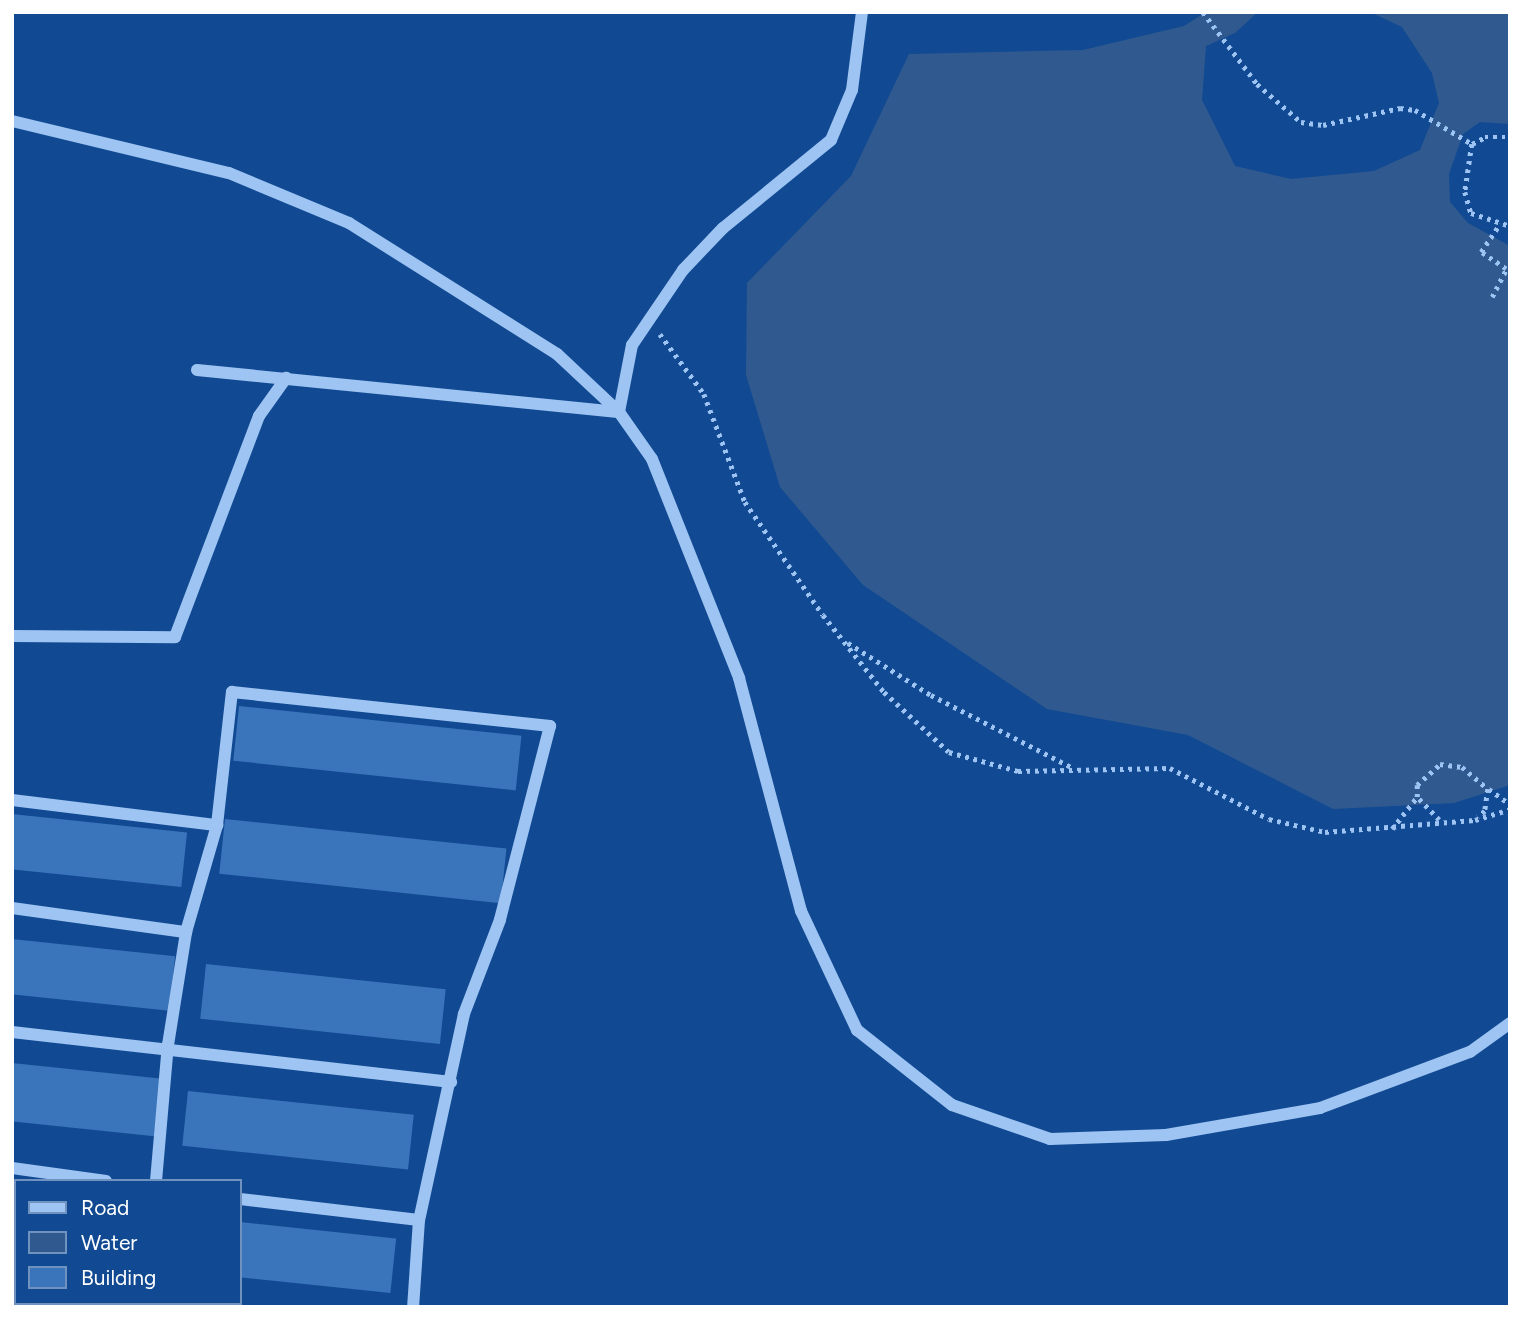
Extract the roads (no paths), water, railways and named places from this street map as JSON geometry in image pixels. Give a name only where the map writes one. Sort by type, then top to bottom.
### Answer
[{"type":"lane","points":[[619,412],[632,345],[683,270],[723,228],[831,140],[852,90],[862,12]]},
{"type":"lane","points":[[12,121],[229,173],[349,223],[556,354],[619,412],[652,459],[739,678],[802,911],[857,1030],[952,1105],[1050,1139],[1166,1135],[1320,1108],[1470,1052],[1510,1023]]},
{"type":"lane","points":[[197,370],[619,412]]},
{"type":"lane","points":[[12,636],[175,637],[259,416],[286,378]]},
{"type":"lane","points":[[156,1179],[168,1045],[186,932],[217,825],[232,692],[550,726],[500,920],[464,1014],[419,1220],[413,1307]]},
{"type":"lane","points":[[12,800],[217,825]]},
{"type":"lane","points":[[12,908],[186,932]]},
{"type":"lane","points":[[12,1031],[168,1045],[451,1082]]},
{"type":"lane","points":[[12,1168],[92,1179]]},
{"type":"lane","points":[[242,1199],[419,1220]]},
{"type":"water","points":[[1206,12],[1258,12],[1235,33],[1206,46],[1202,100],[1235,166],[1291,179],[1374,171],[1420,150],[1439,103],[1432,73],[1402,27],[1370,12],[1510,12],[1510,124],[1480,122],[1463,134],[1449,174],[1450,202],[1468,223],[1510,246],[1510,785],[1454,803],[1333,809],[1188,735],[1047,709],[863,585],[780,487],[746,375],[747,283],[851,176],[909,54],[1083,50],[1184,26]]}]
